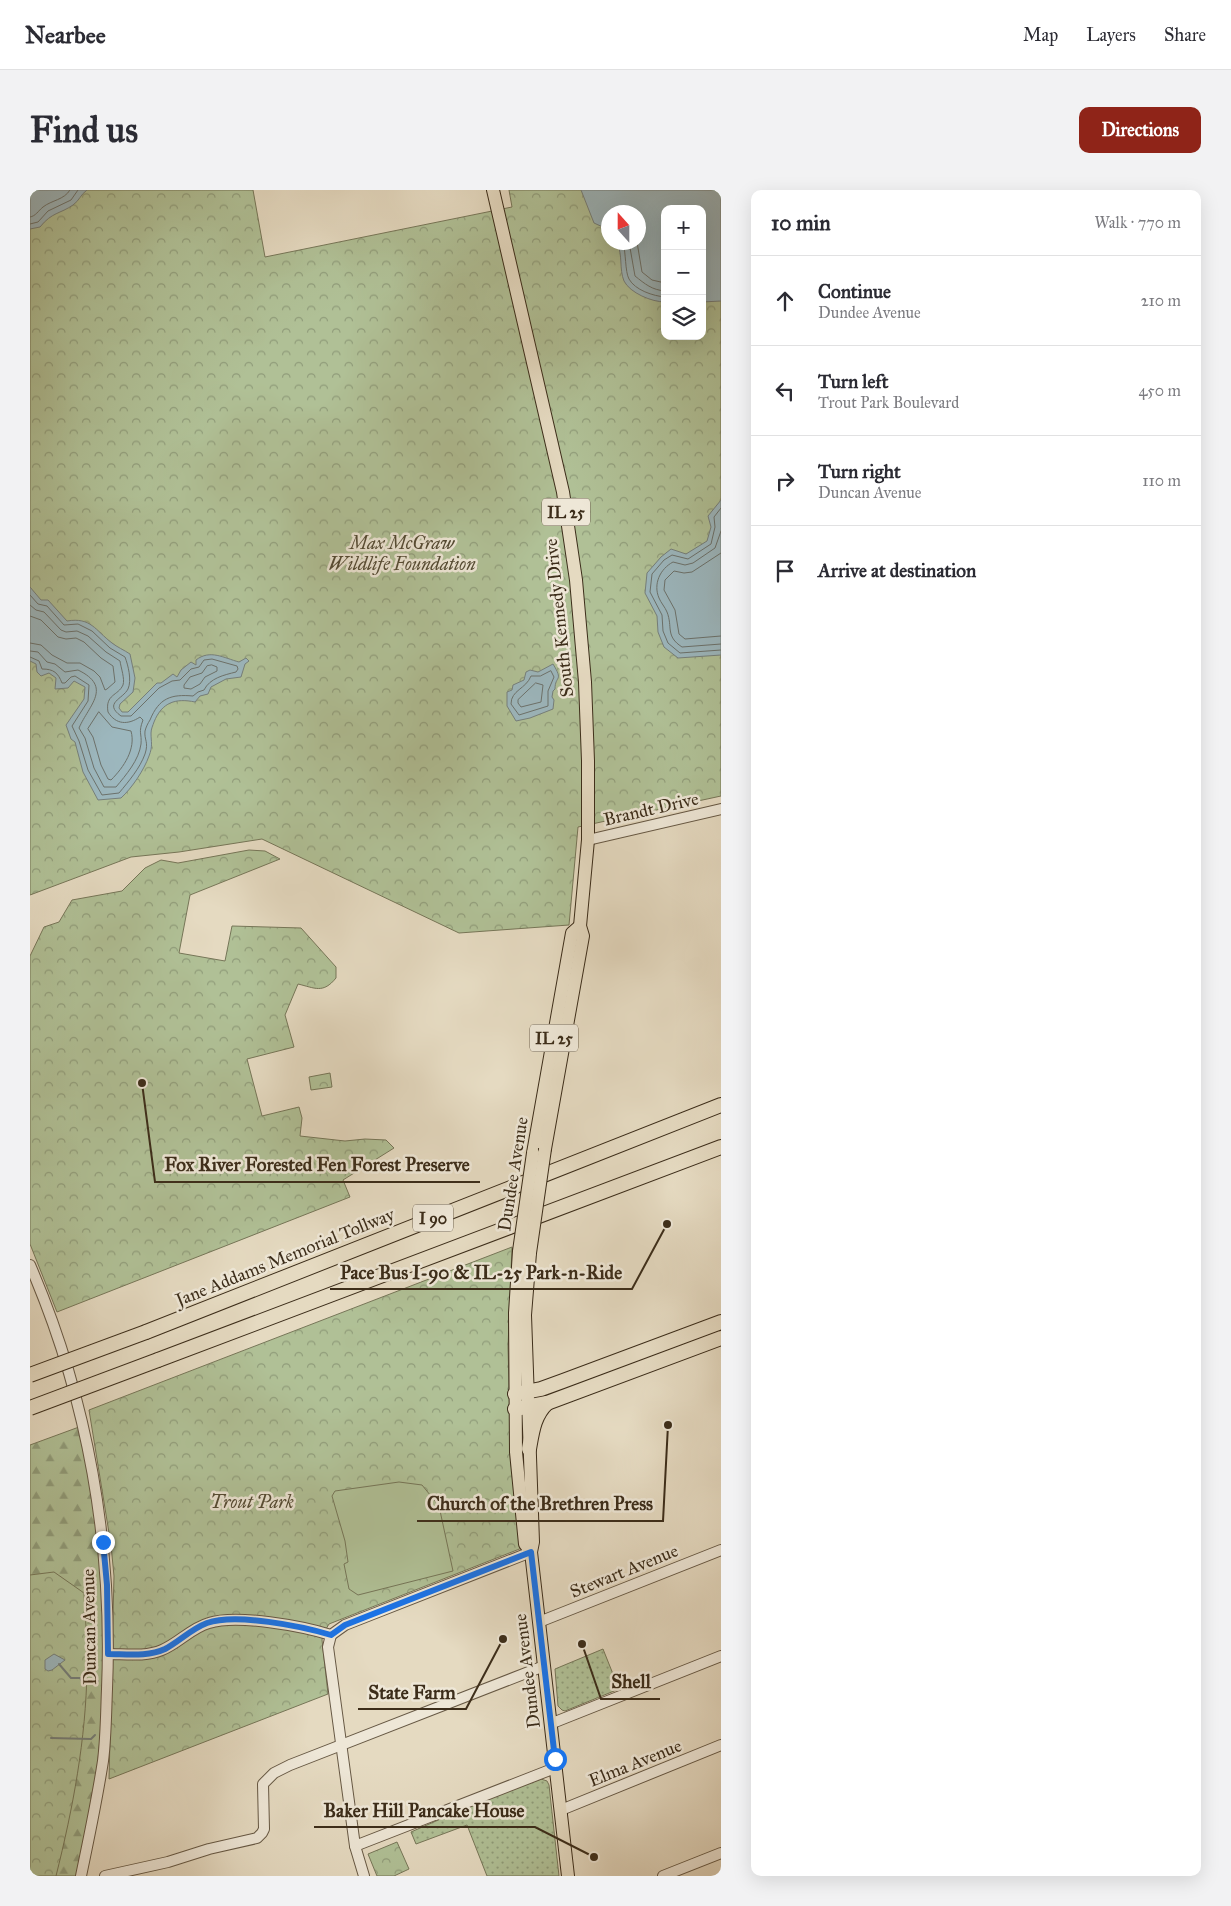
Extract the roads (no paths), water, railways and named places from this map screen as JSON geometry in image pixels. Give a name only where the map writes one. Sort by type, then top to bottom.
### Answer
[{"type":"highway","name":"Jane Addams Memorial Tollway","points":[[30,1375],[146,1332],[721,1105]]},
{"type":"highway","name":"I 90","points":[[30,1408],[721,1148]]},
{"type":"highway","points":[[521,1393],[563,1381],[721,1322]]},
{"type":"highway","points":[[522,1408],[547,1402],[721,1338]]},
{"type":"highway","points":[[529,1449],[533,1425],[547,1402]]},
{"type":"main road","name":"South Kennedy Drive","points":[[493,190],[564,502],[576,580],[585,682],[588,840]]},
{"type":"main road","name":"Dundee Avenue","points":[[568,1876],[531,1552],[533,1542],[529,1449],[521,1393],[526,1315],[524,1252],[539,1151],[583,936],[580,926],[588,840]]},
{"type":"main road","name":"Dundee Avenue","points":[[522,1408],[516,1452],[525,1544],[531,1552]]},
{"type":"street","name":"Brandt Drive","points":[[588,840],[721,809]]},
{"type":"street","name":"Duncan Avenue","points":[[30,1265],[62,1348],[79,1406],[95,1482],[107,1585],[108,1654],[103,1759],[81,1876]]},
{"type":"street","name":"Stewart Avenue","points":[[539,1622],[721,1550]]},
{"type":"street","points":[[364,1876],[355,1846],[340,1746],[328,1640],[331,1635],[345,1625],[531,1552]]},
{"type":"street","points":[[108,1654],[156,1652],[168,1647],[198,1627],[214,1622],[255,1622],[308,1628],[331,1635]]},
{"type":"street","points":[[550,1724],[721,1656]]},
{"type":"street","points":[[105,1876],[166,1863],[250,1840],[262,1834],[264,1829],[263,1787],[268,1778],[284,1767],[544,1666]]},
{"type":"street","name":"Elma Avenue","points":[[560,1810],[721,1746]]},
{"type":"street","points":[[355,1846],[555,1768]]},
{"type":"street","points":[[663,1876],[721,1853]]},
{"type":"water","points":[[30,190],[87,190],[73,205],[52,216],[40,227],[30,229]]},
{"type":"water","points":[[581,190],[721,190],[721,301],[706,302],[706,205],[661,205],[661,302],[648,299],[636,293],[627,285],[623,276],[619,250],[646,250],[646,205],[601,205],[601,226],[594,223]]},
{"type":"water","points":[[721,500],[721,655],[678,658],[664,647],[658,632],[657,616],[645,593],[647,573],[671,549],[686,554],[707,541],[711,527],[708,516]]},
{"type":"water","points":[[30,587],[41,600],[48,600],[67,621],[75,620],[87,623],[130,654],[135,678],[133,692],[120,704],[119,708],[122,712],[128,712],[157,683],[161,683],[173,674],[177,677],[181,670],[191,662],[196,665],[196,660],[201,657],[212,655],[239,662],[246,658],[249,661],[245,664],[241,677],[226,679],[211,687],[208,694],[200,696],[195,702],[176,701],[165,706],[154,722],[151,732],[152,744],[150,753],[133,784],[121,798],[98,800],[83,772],[75,742],[71,739],[66,725],[84,699],[85,687],[74,681],[68,688],[55,689],[56,678],[49,673],[41,676],[37,672],[36,664],[30,661]]},
{"type":"water","points":[[553,664],[558,676],[552,697],[554,700],[553,709],[516,721],[507,706],[507,692],[512,690],[513,685],[524,680],[526,672],[530,670],[538,672]]},
{"type":"water","points":[[54,1654],[65,1660],[48,1671],[45,1669],[45,1660]]},
{"type":"waterway","points":[[59,1664],[71,1678],[80,1678],[82,1681],[98,1681]]},
{"type":"waterway","points":[[51,1738],[91,1739],[95,1735]]},
{"type":"place","name":"Fox River Forested Fen Forest Preserve","points":[[142,1083]]},
{"type":"place","name":"Pace Bus I-90 & IL-25 Park-n-Ride","points":[[667,1224]]},
{"type":"place","name":"Church of the Brethren Press","points":[[668,1425]]},
{"type":"place","name":"State Farm","points":[[503,1639]]},
{"type":"place","name":"Shell","points":[[582,1644]]},
{"type":"place","name":"Baker Hill Pancake House","points":[[594,1857]]},
{"type":"park label","name":"Max McGraw Wildlife Foundation","points":[[402,553]]},
{"type":"park label","name":"Trout Park","points":[[252,1502]]}]
